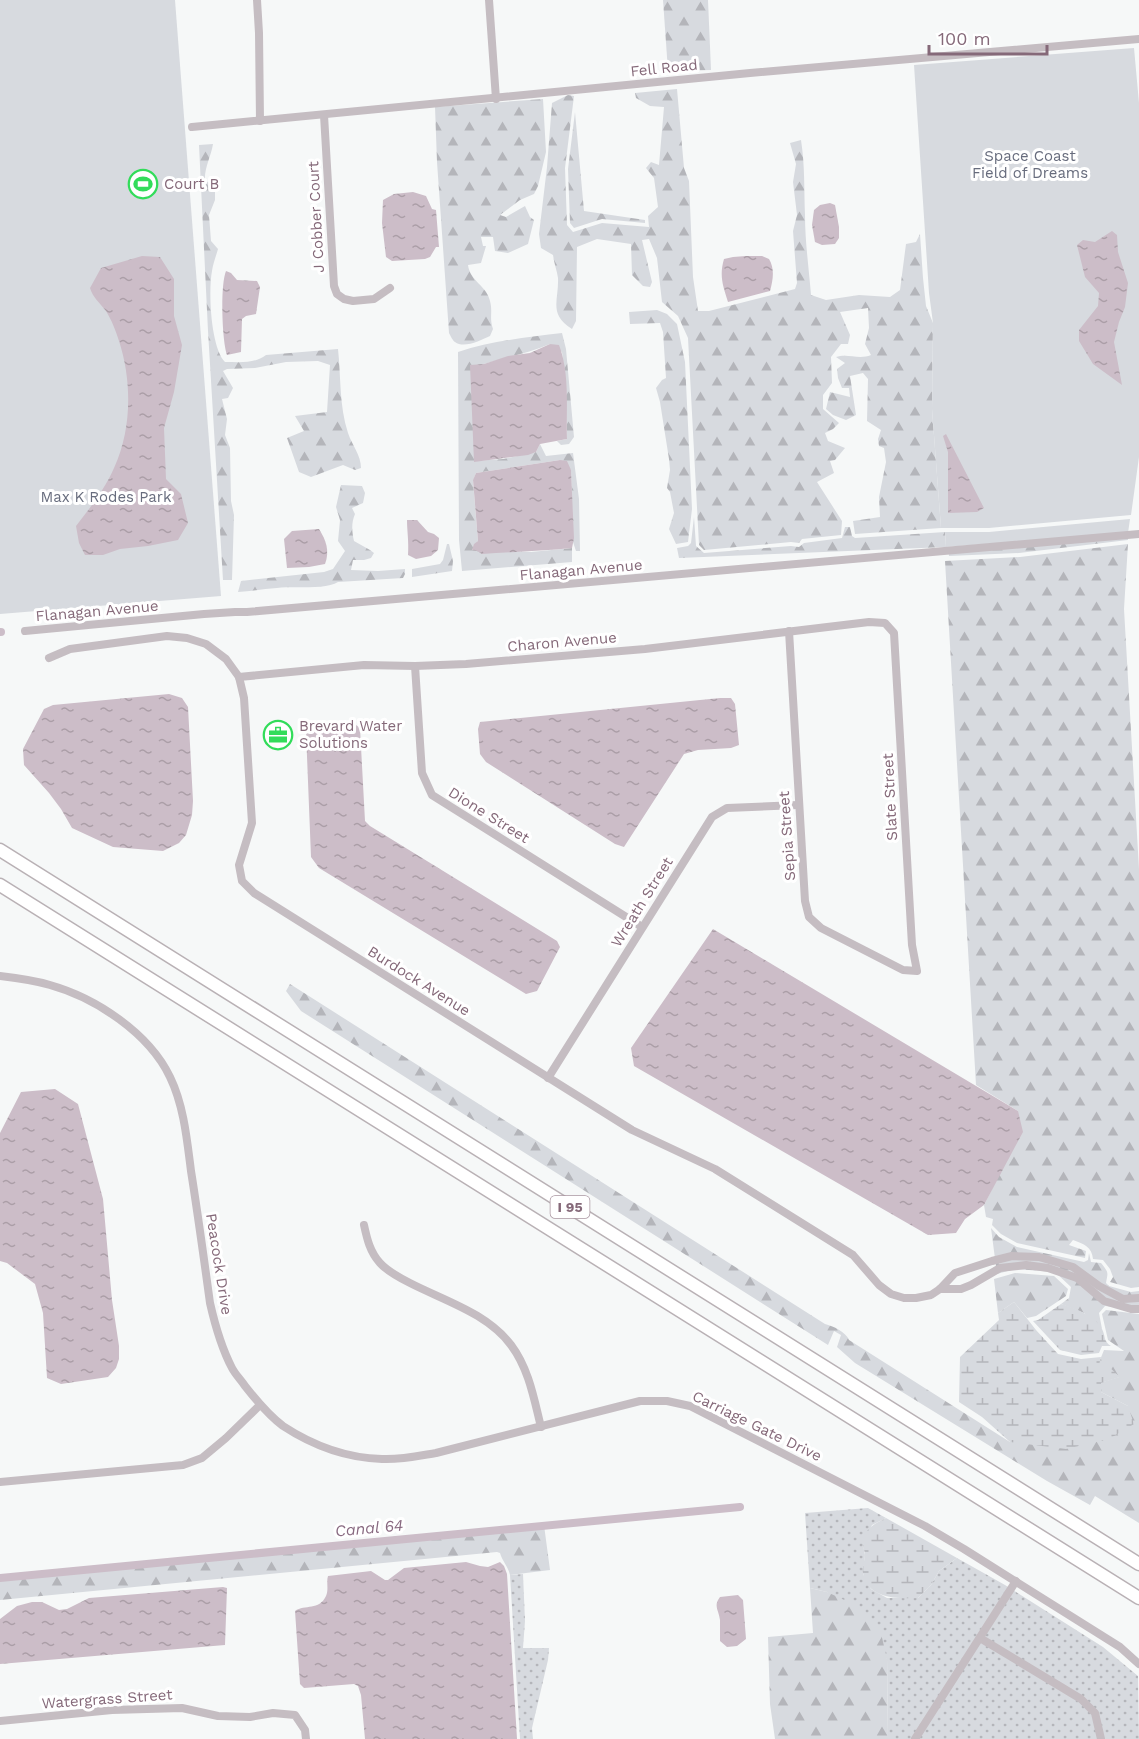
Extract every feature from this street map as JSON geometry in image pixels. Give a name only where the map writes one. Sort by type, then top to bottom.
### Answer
[{"type":"highway","name":"I 95","points":[[0,850],[1139,1564]]},
{"type":"highway","name":"I 95","points":[[0,885],[1139,1598]]},
{"type":"street","points":[[257,0],[260,121]]},
{"type":"street","points":[[489,0],[496,99]]},
{"type":"street","name":"Fell Road","points":[[192,127],[761,72],[1139,39]]},
{"type":"street","name":"J Cobber Court","points":[[324,115],[334,286],[344,299],[353,301],[374,299],[390,288]]},
{"type":"street","name":"Flanagan Avenue","points":[[25,631],[1139,534]]},
{"type":"street","name":"Charon Avenue","points":[[239,677],[364,665],[466,664],[645,649],[868,622],[885,624]]},
{"type":"street","name":"Slate Street","points":[[885,624],[894,633],[912,945],[917,971]]},
{"type":"street","name":"Sepia Street","points":[[789,631],[798,805],[805,901],[809,917],[821,928],[893,965],[903,970],[917,971]]},
{"type":"street","name":"Burdock Avenue","points":[[49,658],[69,648],[167,636],[187,638],[206,644],[226,659],[239,677],[244,698],[252,823],[238,865],[242,881],[254,893],[632,1130],[715,1169],[853,1255],[879,1285],[891,1294],[916,1299],[931,1295],[955,1273],[1012,1256],[1073,1267],[1096,1289],[1104,1301],[1139,1309]]},
{"type":"street","name":"Dione Street","points":[[415,666],[422,773],[432,795],[642,927]]},
{"type":"street","name":"Wreath Street","points":[[548,1078],[712,818],[727,808],[798,805]]},
{"type":"street","name":"Peacock Drive","points":[[0,976],[52,986],[90,1001],[124,1022],[144,1041],[171,1078],[185,1128],[215,1326],[233,1370],[260,1405]]},
{"type":"street","points":[[364,1226],[371,1252],[396,1276],[480,1318],[498,1330],[512,1346],[528,1374],[541,1427]]},
{"type":"street","points":[[992,1261],[998,1270]]},
{"type":"street","name":"Burdock Avenue","points":[[940,1289],[961,1289],[998,1270],[1038,1262]]},
{"type":"street","points":[[966,1269],[971,1285]]},
{"type":"street","name":"Burdock Avenue","points":[[1096,1289],[1123,1299],[1139,1298]]},
{"type":"street","name":"Carriage Gate Drive","points":[[260,1405],[283,1425],[324,1447],[352,1456],[383,1460],[436,1453],[640,1401],[668,1401],[690,1406],[925,1526],[1120,1647],[1139,1664]]},
{"type":"street","points":[[0,1482],[183,1465],[202,1458],[260,1405]]},
{"type":"street","points":[[915,1739],[1016,1581]]},
{"type":"street","points":[[980,1638],[1081,1699],[1095,1713],[1101,1739]]},
{"type":"street","name":"Watergrass Street","points":[[0,1721],[112,1710],[171,1708],[182,1708],[218,1716],[250,1717],[273,1713],[295,1715],[305,1730],[306,1739]]},
{"type":"green space","name":"Max K Rodes Park","points":[[0,0],[175,0],[221,596],[0,614]]},
{"type":"green space","points":[[663,0],[708,0],[711,70],[668,71]]},
{"type":"green space","name":"Space Coast Field of Dreams","points":[[1134,48],[1139,103],[1139,457],[1131,515],[989,528],[941,528],[932,409],[933,323],[914,65]]},
{"type":"green space","points":[[677,89],[684,168],[689,181],[693,277],[698,311],[709,311],[795,289],[797,283],[793,231],[797,215],[793,182],[796,164],[790,143],[801,140],[811,295],[826,300],[859,295],[890,297],[900,290],[906,244],[916,242],[920,234],[926,306],[933,323],[932,409],[941,528],[855,534],[853,521],[880,517],[879,497],[886,462],[884,448],[879,446],[878,439],[881,430],[867,421],[868,379],[863,373],[850,376],[856,415],[846,420],[833,415],[826,409],[830,392],[850,397],[849,388],[842,388],[838,378],[837,369],[845,363],[836,357],[871,355],[865,344],[869,328],[868,308],[840,312],[850,335],[848,344],[841,344],[831,357],[832,383],[823,395],[823,409],[839,423],[825,433],[828,441],[845,448],[835,460],[830,461],[834,473],[817,482],[842,521],[841,535],[802,539],[799,543],[704,550],[699,545],[688,338],[678,316],[662,302],[657,258],[649,239],[642,240],[652,282],[650,287],[643,286],[632,275],[631,244],[597,239],[577,247],[576,321],[572,329],[560,318],[556,306],[558,278],[553,255],[541,248],[539,234],[552,103],[568,95],[574,96],[565,168],[567,225],[573,232],[602,223],[649,227],[648,216],[658,207],[654,178],[646,168],[651,162],[659,165],[664,107],[650,106],[636,98],[635,93]]},
{"type":"green space","points":[[543,99],[546,152],[538,186],[534,194],[520,200],[500,215],[506,217],[525,206],[534,220],[528,244],[508,253],[495,251],[493,237],[481,237],[483,246],[486,246],[481,263],[468,265],[469,271],[488,296],[493,329],[490,336],[482,340],[459,344],[449,333],[435,107]]},
{"type":"green space","points":[[575,112],[584,211],[645,220],[645,223],[602,219],[574,228],[570,223],[568,169]]},
{"type":"green space","points":[[213,144],[205,181],[215,184],[215,200],[209,215],[211,241],[218,249],[212,271],[210,292],[214,333],[220,355],[225,362],[241,362],[257,360],[266,355],[338,349],[343,412],[348,433],[361,463],[361,468],[355,470],[343,465],[311,477],[299,472],[287,438],[304,431],[295,416],[327,412],[330,365],[318,361],[286,362],[223,371],[233,388],[228,398],[222,399],[227,419],[225,435],[230,448],[231,501],[234,515],[232,580],[223,580],[199,145]]},
{"type":"green space","points":[[657,310],[667,314],[677,324],[685,362],[692,509],[688,542],[676,544],[669,529],[674,513],[670,492],[667,488],[669,459],[656,388],[666,378],[663,332],[660,323],[630,324],[629,312]]},
{"type":"green space","points":[[562,333],[566,349],[574,437],[569,444],[561,445],[557,441],[567,439],[565,378],[562,352],[550,344],[484,364],[474,461],[503,459],[536,452],[540,444],[546,456],[573,453],[579,499],[580,551],[576,551],[573,542],[571,470],[560,460],[476,473],[473,481],[478,541],[472,550],[531,552],[572,548],[572,562],[462,571],[459,540],[458,352],[496,342]]},
{"type":"green space","points":[[341,485],[362,486],[365,493],[363,503],[352,508],[355,514],[352,524],[353,538],[354,541],[374,553],[371,558],[353,560],[351,570],[405,569],[403,578],[238,592],[241,581],[324,572],[333,569],[345,551],[338,541],[340,520],[336,507]]},
{"type":"green space","points":[[694,517],[696,546],[704,553],[799,547],[804,543],[842,538],[845,527],[850,527],[852,536],[855,538],[945,532],[946,547],[679,558],[677,548],[688,546],[691,543]]},
{"type":"green space","points":[[1130,519],[1128,533],[946,547],[945,532],[989,532]]},
{"type":"green space","points":[[1128,533],[1128,540],[1019,553],[949,556],[948,549]]},
{"type":"green space","points":[[447,544],[449,544],[453,561],[452,571],[412,577],[412,569],[440,564]]},
{"type":"green space","points":[[1128,544],[1124,609],[1139,869],[1139,1287],[1131,1288],[1110,1282],[1113,1277],[1110,1269],[1103,1260],[1093,1259],[1089,1249],[1081,1243],[1073,1240],[1069,1245],[1086,1251],[1085,1258],[1017,1243],[1001,1234],[992,1225],[993,1219],[986,1217],[984,1205],[993,1187],[1018,1111],[976,1085],[945,561],[1020,557]]},
{"type":"green space","points":[[290,984],[825,1324],[839,1330],[849,1340],[1010,1442],[1128,1406],[1101,1392],[1100,1383],[1119,1377],[1098,1365],[1104,1350],[1124,1351],[1108,1340],[1102,1314],[1106,1310],[1139,1314],[1139,1523],[1095,1496],[1090,1505],[1047,1481],[855,1363],[837,1347],[841,1335],[834,1331],[828,1345],[301,1011],[286,991]]},
{"type":"green space","points":[[991,1228],[999,1237],[1017,1247],[1084,1262],[1088,1260],[1089,1253],[1091,1262],[1101,1263],[1107,1271],[1106,1283],[1109,1286],[1131,1292],[1139,1291],[1139,1310],[1105,1306],[1099,1313],[1102,1329],[1084,1313],[1061,1304],[1069,1298],[1071,1287],[1055,1272],[1015,1269],[997,1274]]},
{"type":"green space","points":[[1015,1273],[1054,1276],[1068,1289],[1066,1296],[1036,1316],[1027,1318],[1014,1302],[998,1313],[994,1279]]},
{"type":"green space","points":[[1014,1302],[1058,1354],[1081,1359],[1101,1357],[1099,1365],[1108,1366],[1120,1377],[1101,1383],[1101,1392],[1128,1406],[1134,1424],[1109,1439],[1066,1449],[1010,1442],[982,1417],[959,1402],[960,1357],[999,1320],[998,1313]]},
{"type":"green space","points":[[1061,1304],[1078,1310],[1095,1320],[1111,1346],[1102,1346],[1099,1353],[1081,1355],[1060,1350],[1033,1321]]},
{"type":"green space","points":[[868,1508],[886,1518],[872,1525],[863,1545],[865,1555],[863,1574],[871,1589],[887,1598],[918,1598],[931,1585],[939,1571],[957,1558],[1005,1585],[1103,1647],[1138,1676],[1139,1739],[888,1739],[887,1659],[827,1592],[810,1588],[805,1513]]},
{"type":"green space","points":[[886,1518],[957,1558],[939,1571],[931,1585],[918,1598],[884,1596],[870,1588],[866,1582],[863,1571],[865,1554],[863,1539],[873,1525]]},
{"type":"green space","points":[[544,1525],[550,1570],[510,1575],[500,1553],[497,1552],[0,1600],[0,1579]]},
{"type":"green space","points":[[523,1574],[525,1621],[523,1648],[549,1648],[532,1728],[533,1739],[520,1739],[510,1575]]},
{"type":"green space","points":[[810,1588],[827,1592],[853,1604],[880,1629],[887,1659],[888,1739],[775,1739],[770,1704],[768,1637],[813,1633]]},
{"type":"water","points":[[413,192],[426,196],[432,209],[436,210],[439,247],[436,247],[430,257],[425,259],[392,261],[386,257],[382,223],[383,200],[394,194]]},
{"type":"water","points":[[830,203],[835,205],[839,238],[835,244],[822,245],[815,242],[812,225],[814,210],[820,205]]},
{"type":"water","points":[[1112,231],[1117,235],[1118,252],[1128,283],[1125,307],[1114,342],[1122,385],[1093,364],[1079,341],[1079,330],[1098,306],[1099,293],[1085,277],[1077,245],[1083,240],[1095,242]]},
{"type":"water","points":[[142,256],[160,257],[174,279],[174,316],[182,345],[174,392],[164,428],[166,479],[181,494],[188,523],[178,540],[120,549],[103,555],[85,555],[79,543],[76,526],[102,491],[114,468],[124,437],[128,405],[126,372],[118,337],[108,314],[90,288],[101,268]]},
{"type":"water","points":[[762,256],[769,259],[773,275],[770,291],[728,302],[722,276],[724,259]]},
{"type":"water","points":[[226,271],[237,280],[257,281],[260,287],[256,314],[242,319],[241,352],[227,355],[222,313]]},
{"type":"water","points":[[550,344],[559,345],[565,367],[567,439],[540,444],[536,452],[528,455],[474,462],[470,365],[530,353]]},
{"type":"water","points":[[946,434],[984,508],[977,512],[948,513],[948,452],[943,436]]},
{"type":"water","points":[[560,460],[567,461],[571,470],[574,538],[572,548],[482,554],[472,550],[478,541],[473,480],[476,473]]},
{"type":"water","points":[[407,520],[417,520],[428,532],[439,538],[438,550],[431,556],[416,559],[408,555]]},
{"type":"water","points":[[319,529],[326,546],[325,564],[287,568],[284,539],[292,531]]},
{"type":"water","points":[[169,694],[182,698],[188,707],[193,801],[192,815],[186,835],[179,843],[163,851],[113,847],[72,828],[49,793],[24,765],[23,749],[44,709],[53,705]]},
{"type":"water","points":[[731,698],[735,704],[739,745],[684,754],[624,847],[615,844],[486,762],[480,754],[478,729],[480,722]]},
{"type":"water","points":[[356,725],[360,728],[365,821],[557,941],[560,947],[537,991],[526,994],[319,868],[311,857],[306,731],[310,726]]},
{"type":"water","points":[[713,929],[1018,1111],[1023,1132],[984,1205],[965,1219],[956,1233],[928,1235],[634,1066],[631,1048]]},
{"type":"water","points":[[55,1089],[78,1104],[103,1199],[112,1300],[119,1346],[116,1368],[108,1377],[61,1384],[47,1378],[43,1313],[35,1284],[7,1263],[0,1261],[0,1133],[21,1092]]},
{"type":"water","points":[[466,1562],[488,1567],[500,1562],[507,1574],[517,1739],[365,1739],[358,1686],[354,1684],[304,1688],[300,1684],[295,1611],[320,1604],[323,1601],[327,1593],[328,1576],[371,1571],[388,1580],[404,1568]]},
{"type":"water","points":[[227,1588],[225,1645],[0,1664],[0,1619],[17,1606],[42,1602],[59,1610],[67,1609],[89,1598]]},
{"type":"water","points":[[738,1595],[743,1600],[746,1639],[737,1646],[727,1647],[720,1641],[717,1603],[720,1597]]},
{"type":"waterway","name":"Canal 64","points":[[0,1578],[740,1507]]},
{"type":"place","name":"Court B","points":[[143,184]]},
{"type":"place","name":"Brevard Water Solutions","points":[[278,735]]}]
